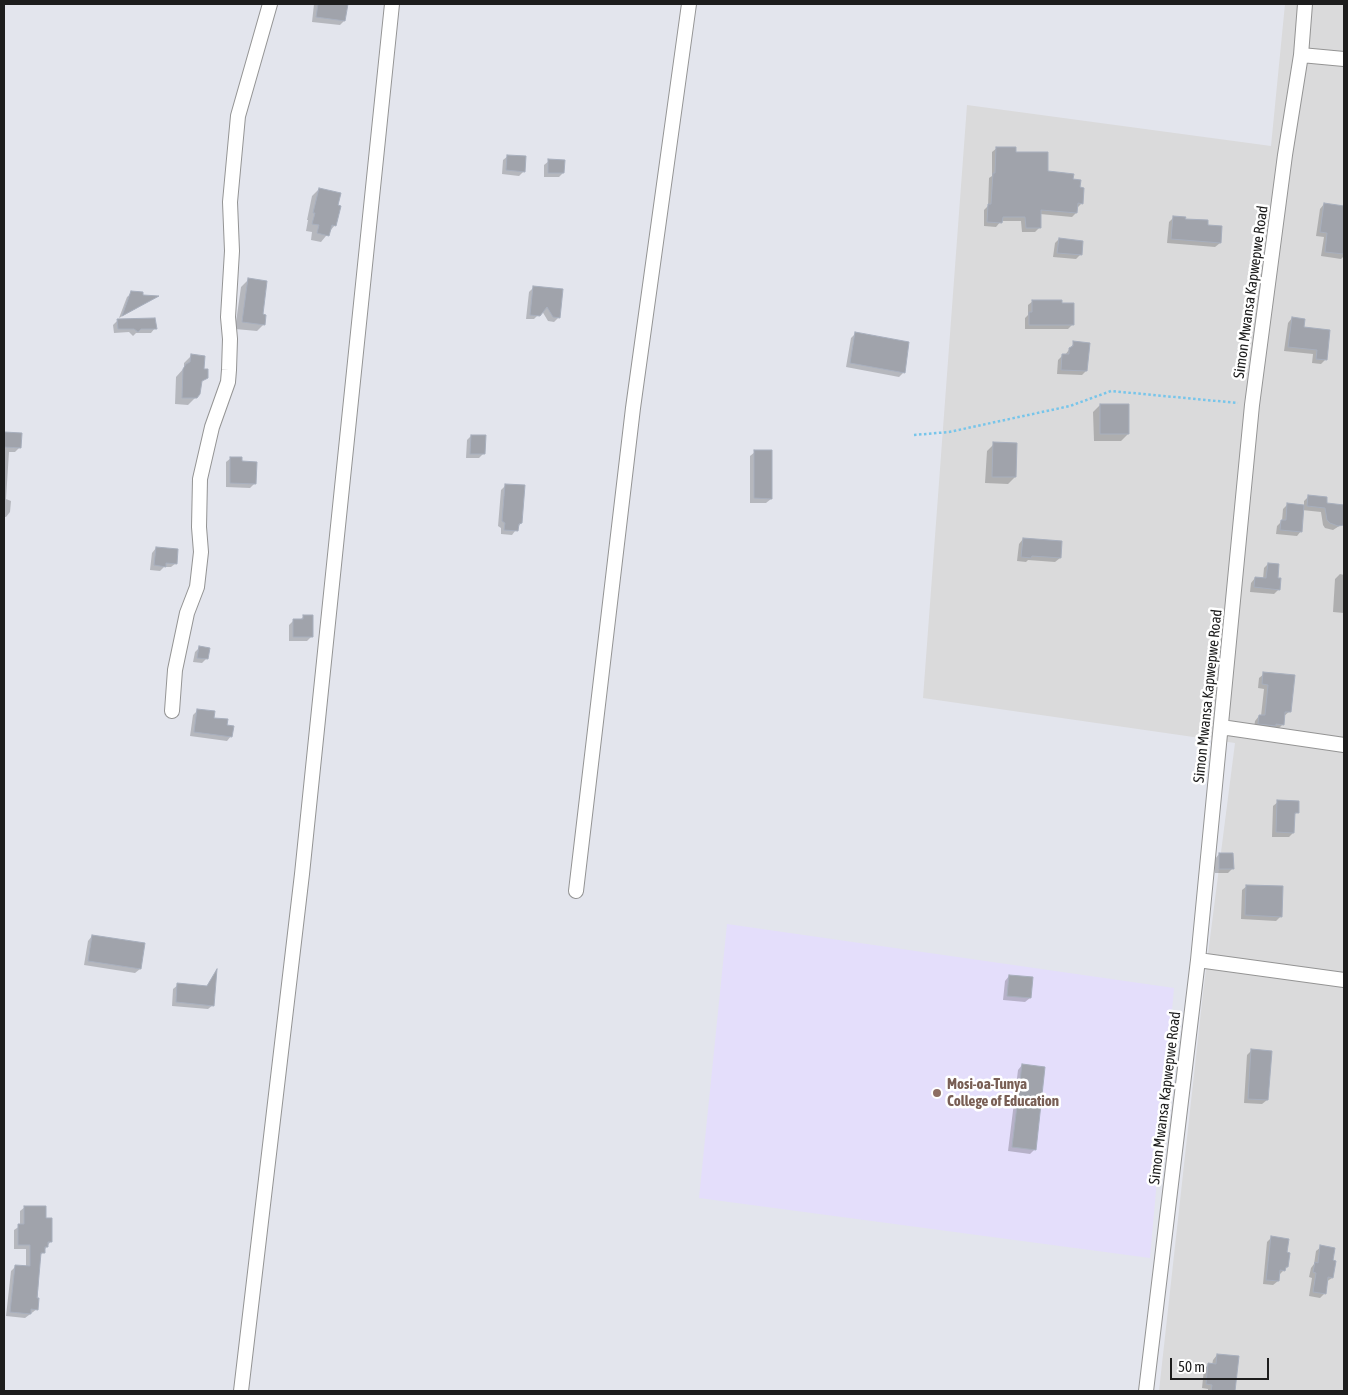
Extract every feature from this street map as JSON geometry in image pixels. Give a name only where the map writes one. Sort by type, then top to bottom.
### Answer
[{"type":"street","points":[[172,711],[175,670],[187,613],[197,587],[201,552],[199,527],[200,479],[212,427],[228,382],[230,339],[228,317],[232,251],[230,202],[238,116],[270,4]]},
{"type":"street","points":[[241,1391],[303,864],[392,4]]},
{"type":"street","points":[[576,890],[633,408],[689,4]]},
{"type":"street","name":"Simon Mwansa Kapwepwe Road","points":[[1146,1391],[1198,960],[1252,404],[1285,155],[1301,55],[1305,4]]},
{"type":"street","points":[[1301,55],[1344,59]]},
{"type":"street","points":[[1221,727],[1344,745]]},
{"type":"street","points":[[1198,960],[1344,980]]},
{"type":"path","points":[[914,435],[949,432],[1070,406],[1111,391],[1252,404]]},
{"type":"shaded area","points":[[1285,4],[1344,4],[1344,1391],[1159,1391],[1203,993],[1235,743],[923,698],[967,105],[1271,146]]},
{"type":"shaded area","name":"Mosi-oa-Tunya College of Education","points":[[727,924],[1174,988],[1150,1258],[699,1198]]},
{"type":"building","points":[[318,4],[348,4],[345,21],[316,17]]},
{"type":"building","points":[[996,147],[1016,147],[1016,152],[1048,152],[1048,171],[1074,174],[1073,179],[1081,180],[1080,187],[1084,188],[1083,204],[1078,203],[1077,213],[1041,210],[1041,228],[1026,228],[1025,217],[1003,217],[1002,223],[987,222],[988,204],[991,204],[993,173],[995,173]]},
{"type":"building","points":[[507,155],[526,156],[525,172],[506,170]]},
{"type":"building","points":[[548,159],[565,160],[564,173],[548,173]]},
{"type":"building","points":[[319,188],[341,193],[338,205],[341,206],[336,226],[332,225],[329,236],[317,233],[319,225],[312,224]]},
{"type":"building","points":[[1324,203],[1344,206],[1344,254],[1325,252],[1327,233],[1320,232]]},
{"type":"building","points":[[1173,216],[1186,217],[1185,219],[1208,220],[1208,225],[1222,226],[1221,243],[1171,239]]},
{"type":"building","points":[[1059,238],[1083,241],[1082,255],[1057,253]]},
{"type":"building","points":[[248,278],[267,281],[263,314],[266,315],[265,325],[242,322]]},
{"type":"building","points":[[533,286],[563,289],[560,318],[553,317],[547,307],[540,316],[530,315]]},
{"type":"building","points":[[131,291],[143,292],[143,295],[159,296],[122,316]]},
{"type":"building","points":[[1032,300],[1062,300],[1062,303],[1074,303],[1074,325],[1029,325],[1029,312],[1032,312]]},
{"type":"building","points":[[1292,317],[1305,319],[1304,327],[1330,330],[1327,360],[1316,359],[1317,350],[1288,347]]},
{"type":"building","points":[[155,318],[157,329],[141,329],[138,332],[134,329],[118,329],[117,319]]},
{"type":"building","points":[[855,332],[909,342],[905,373],[850,363]]},
{"type":"building","points":[[1073,341],[1090,343],[1087,371],[1061,370],[1062,354],[1069,354],[1069,348],[1073,346]]},
{"type":"building","points":[[191,354],[205,356],[204,369],[208,369],[208,378],[202,381],[200,394],[197,398],[182,398],[183,369],[190,362]]},
{"type":"building","points":[[1100,404],[1129,404],[1129,434],[1100,434]]},
{"type":"building","points":[[4,432],[22,433],[21,448],[4,447]]},
{"type":"building","points":[[471,435],[486,435],[485,454],[470,454]]},
{"type":"building","points":[[993,442],[1017,443],[1016,477],[992,477]]},
{"type":"building","points":[[754,450],[772,450],[772,499],[754,498]]},
{"type":"building","points":[[230,457],[242,457],[242,461],[257,462],[256,484],[230,483]]},
{"type":"building","points":[[505,484],[525,485],[522,523],[519,524],[518,531],[504,530],[505,523],[502,521]]},
{"type":"building","points":[[1308,495],[1327,497],[1327,503],[1344,505],[1344,525],[1338,526],[1330,523],[1327,520],[1325,508],[1307,506]]},
{"type":"building","points":[[1287,503],[1304,505],[1302,532],[1280,530],[1281,520],[1286,520]]},
{"type":"building","points":[[1023,538],[1062,541],[1061,558],[1021,557]]},
{"type":"building","points":[[156,547],[178,549],[177,564],[166,563],[166,567],[154,565]]},
{"type":"building","points":[[1268,563],[1279,564],[1278,578],[1281,578],[1280,590],[1254,587],[1255,577],[1266,578]]},
{"type":"building","points":[[303,615],[313,615],[313,637],[293,637],[293,619],[303,619]]},
{"type":"building","points":[[199,646],[210,648],[208,659],[197,658]]},
{"type":"building","points":[[1263,672],[1295,675],[1291,712],[1285,712],[1284,725],[1258,724],[1259,715],[1265,715],[1268,685],[1262,684]]},
{"type":"building","points":[[197,709],[215,711],[214,718],[228,719],[227,725],[234,726],[232,737],[194,732]]},
{"type":"building","points":[[1277,800],[1299,801],[1299,813],[1295,813],[1294,833],[1276,832]]},
{"type":"building","points":[[1219,853],[1233,853],[1234,869],[1219,869]]},
{"type":"building","points":[[1246,885],[1283,886],[1282,917],[1245,915]]},
{"type":"building","points":[[92,935],[145,943],[141,969],[88,961]]},
{"type":"building","points":[[217,969],[214,1006],[176,1002],[177,983],[207,986]]},
{"type":"building","points":[[1009,975],[1033,977],[1031,998],[1007,996]]},
{"type":"building","points":[[1251,1049],[1272,1051],[1268,1100],[1248,1099]]},
{"type":"building","points":[[1022,1064],[1045,1067],[1036,1150],[1012,1147]]},
{"type":"building","points":[[24,1206],[46,1206],[46,1218],[52,1218],[52,1242],[48,1242],[48,1247],[45,1247],[45,1253],[41,1253],[37,1298],[39,1298],[38,1310],[31,1309],[31,1314],[10,1312],[15,1265],[30,1266],[30,1245],[18,1245],[18,1224],[24,1224]]},
{"type":"building","points":[[1271,1236],[1289,1239],[1287,1252],[1290,1253],[1288,1267],[1286,1267],[1285,1271],[1280,1270],[1279,1281],[1266,1280]]},
{"type":"building","points":[[1320,1245],[1335,1248],[1333,1260],[1336,1261],[1333,1278],[1328,1277],[1326,1294],[1313,1292],[1316,1273],[1313,1272],[1315,1262],[1318,1263]]},
{"type":"building","points":[[1217,1354],[1239,1356],[1235,1391],[1211,1391],[1212,1385],[1206,1384],[1208,1363],[1216,1364]]},
{"type":"place","name":"Mosi-oa-Tunya College of Education","points":[[937,1093]]}]
